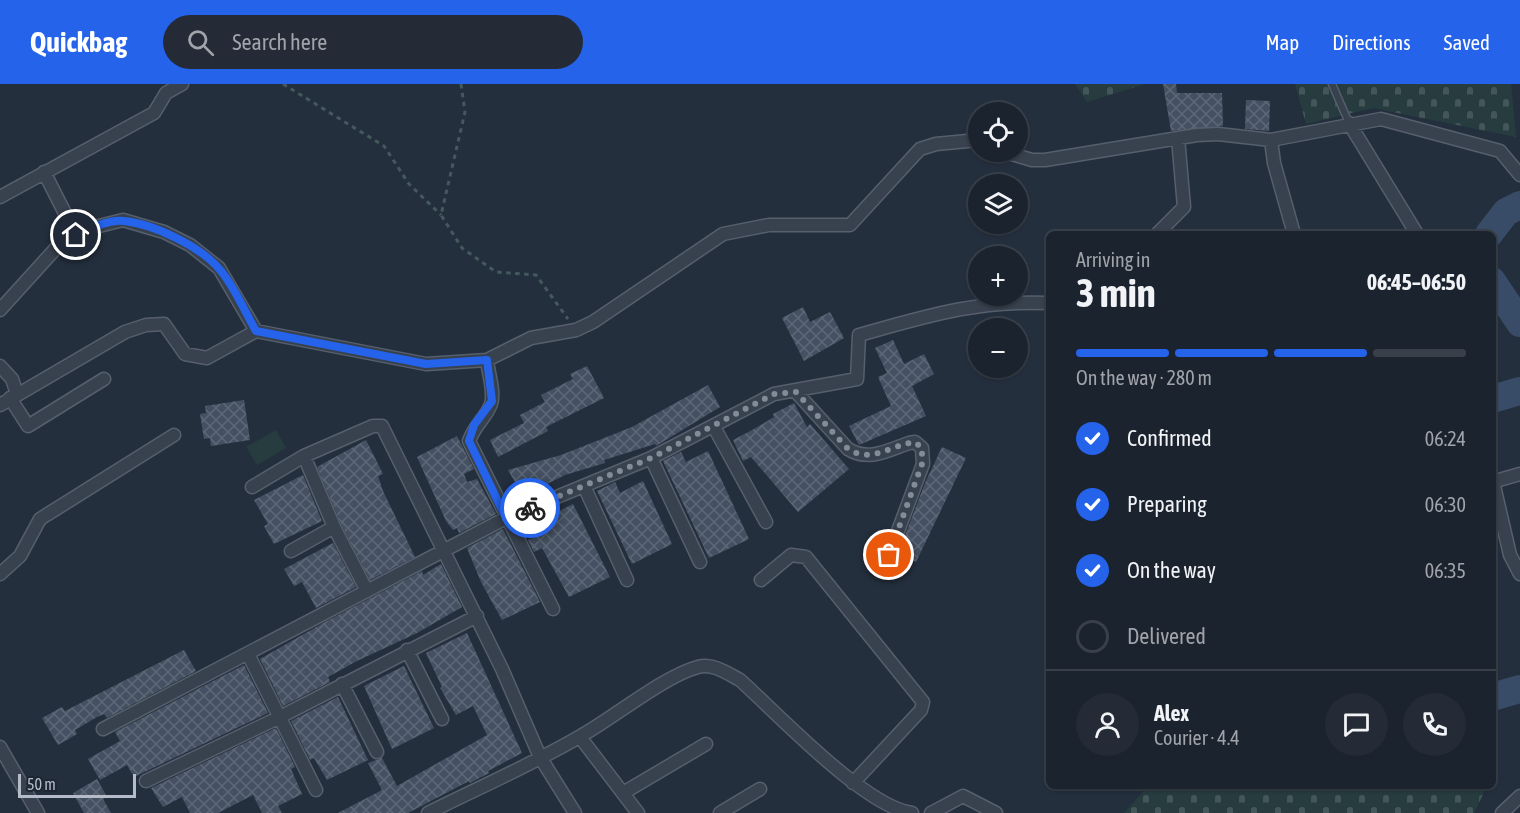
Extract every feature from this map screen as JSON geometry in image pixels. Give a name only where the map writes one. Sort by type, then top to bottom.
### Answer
[{"type":"street","points":[[0,197],[154,113],[166,93],[182,84]]},
{"type":"street","points":[[1028,159],[1045,160],[1178,138],[1218,134],[1272,140],[1348,123],[1381,119],[1500,151],[1520,175]]},
{"type":"street","points":[[1348,123],[1415,231]]},
{"type":"street","points":[[1159,231],[1184,207],[1178,138]]},
{"type":"street","points":[[1272,140],[1275,163],[1293,231]]},
{"type":"street","points":[[9,399],[125,332],[146,325],[164,324],[185,354],[207,358],[256,331],[426,364],[487,360],[531,338],[576,330],[593,322],[723,234],[769,225],[850,225],[920,149],[936,144],[968,141]]},
{"type":"street","points":[[44,172],[76,235]]},
{"type":"street","points":[[0,310],[55,249],[76,235],[109,222],[123,220],[164,232],[190,245],[223,273],[256,331]]},
{"type":"street","points":[[103,729],[506,518],[651,458],[774,394],[796,392],[857,379],[859,335],[956,308],[1015,301],[1046,303]]},
{"type":"street","points":[[487,360],[492,401],[474,425],[469,441],[553,609]]},
{"type":"street","points":[[0,366],[12,379],[9,399],[28,426],[104,379]]},
{"type":"street","points":[[796,392],[848,449],[858,455],[873,456],[915,442],[922,448],[922,464],[889,555]]},
{"type":"street","points":[[252,487],[304,456],[373,426],[382,426],[477,616],[540,757],[575,813]]},
{"type":"street","points":[[714,427],[766,522]]},
{"type":"street","points":[[0,574],[20,556],[40,519],[174,435]]},
{"type":"street","points":[[304,456],[334,527],[367,591]]},
{"type":"street","points":[[651,458],[700,562]]},
{"type":"street","points":[[1496,479],[1520,474]]},
{"type":"street","points":[[584,486],[627,580]]},
{"type":"street","points":[[1496,493],[1510,555],[1520,574]]},
{"type":"street","points":[[291,551],[334,527]]},
{"type":"street","points":[[761,580],[791,555],[806,557],[923,702],[921,710],[853,783]]},
{"type":"street","points":[[146,781],[278,718],[477,616]]},
{"type":"street","points":[[407,650],[441,719]]},
{"type":"street","points":[[248,654],[316,790]]},
{"type":"street","points":[[428,813],[580,737],[668,682],[698,667],[709,666],[720,668],[740,680],[853,783],[879,802],[900,812],[912,813]]},
{"type":"street","points":[[342,684],[377,752]]},
{"type":"street","points":[[580,737],[638,813]]},
{"type":"street","points":[[623,793],[706,744]]},
{"type":"street","points":[[0,747],[38,813]]},
{"type":"street","points":[[720,813],[760,789]]},
{"type":"street","points":[[931,813],[963,796],[996,813]]},
{"type":"street","points":[[1502,813],[1520,796]]},
{"type":"lane","points":[[1332,84],[1348,123]]},
{"type":"path","points":[[283,84],[384,146],[409,184],[441,215],[462,248],[496,272],[536,275],[576,330]]},
{"type":"path","points":[[441,215],[465,112],[461,84]]},
{"type":"green space","points":[[1075,84],[1145,84],[1087,102]]},
{"type":"green space","points":[[1295,84],[1511,84],[1516,137],[1373,108],[1306,124]]},
{"type":"green space","points":[[276,430],[286,448],[257,465],[246,447]]},
{"type":"green space","points":[[1145,789],[1486,789],[1474,813],[1124,813]]},
{"type":"building","points":[[1163,84],[1176,84],[1177,93],[1222,93],[1223,126],[1171,131]]},
{"type":"building","points":[[1246,100],[1270,101],[1269,131],[1245,129]]},
{"type":"building","points":[[803,307],[810,322],[830,312],[844,338],[804,361],[782,318]]},
{"type":"building","points":[[893,340],[904,364],[924,354],[934,374],[912,386],[926,416],[859,445],[849,426],[891,406],[878,377],[887,373],[875,348]]},
{"type":"building","points":[[587,366],[604,398],[546,427],[548,431],[498,457],[490,440],[524,423],[520,415],[545,402],[541,395],[573,379],[570,374]]},
{"type":"building","points":[[708,385],[720,407],[656,446],[655,444],[604,460],[605,463],[565,475],[523,496],[508,470],[561,455],[632,427]]},
{"type":"building","points":[[244,400],[250,440],[211,446],[210,438],[204,439],[200,414],[206,413],[205,406]]},
{"type":"building","points":[[794,403],[807,427],[810,424],[849,469],[798,512],[751,457],[743,461],[733,440]]},
{"type":"building","points":[[457,436],[474,469],[464,474],[467,482],[477,479],[496,514],[459,533],[457,528],[453,530],[446,521],[417,457]]},
{"type":"building","points":[[366,440],[383,474],[378,476],[383,491],[415,557],[370,580],[341,524],[317,467]]},
{"type":"building","points":[[942,447],[966,458],[916,562],[898,554],[925,483]]},
{"type":"building","points":[[708,451],[749,539],[709,558],[663,461],[681,452],[686,462]]},
{"type":"building","points":[[303,475],[322,521],[274,544],[264,526],[268,524],[254,500]]},
{"type":"building","points":[[643,481],[672,544],[632,564],[597,491],[615,482],[620,493]]},
{"type":"building","points":[[573,504],[610,577],[569,597],[542,548],[534,552],[528,540],[539,535],[533,524]]},
{"type":"building","points":[[503,529],[540,602],[502,620],[481,582],[467,548]]},
{"type":"building","points":[[333,543],[356,587],[316,608],[302,582],[294,586],[284,569]]},
{"type":"building","points":[[441,564],[462,607],[417,633],[328,677],[330,682],[283,706],[260,659],[422,571],[423,575]]},
{"type":"building","points":[[467,633],[522,753],[470,783],[469,781],[408,813],[338,813],[382,790],[368,763],[382,758],[397,786],[487,735],[473,706],[456,715],[440,688],[442,687],[426,653]]},
{"type":"building","points":[[184,650],[196,671],[107,718],[104,714],[97,717],[75,730],[77,734],[58,745],[42,718],[62,707],[65,711]]},
{"type":"building","points":[[244,665],[268,713],[134,777],[127,765],[100,780],[88,759],[120,741],[115,732]]},
{"type":"building","points":[[404,666],[434,728],[392,749],[364,686]]},
{"type":"building","points":[[338,697],[368,760],[327,780],[314,758],[310,760],[291,721]]},
{"type":"building","points":[[276,728],[295,767],[291,769],[302,794],[278,806],[282,813],[262,813],[253,795],[218,813],[190,813],[182,797],[163,807],[151,788]]},
{"type":"building","points":[[97,779],[107,797],[103,799],[111,813],[84,813],[73,793]]},
{"type":"waterway","points":[[1491,231],[1506,212],[1520,205]]},
{"type":"waterway","points":[[1496,287],[1520,323]]},
{"type":"waterway","points":[[1496,398],[1520,391]]},
{"type":"waterway","points":[[1496,696],[1520,689]]},
{"type":"way so far","points":[[530,508],[651,458],[774,394],[796,392],[848,449],[858,455],[873,456],[909,443],[920,444],[924,455],[922,464],[889,555]]},
{"type":"route","points":[[76,235],[109,222],[123,220],[164,232],[190,245],[223,273],[256,331],[426,364],[487,360],[492,401],[474,425],[469,441],[506,518],[530,508]]}]
